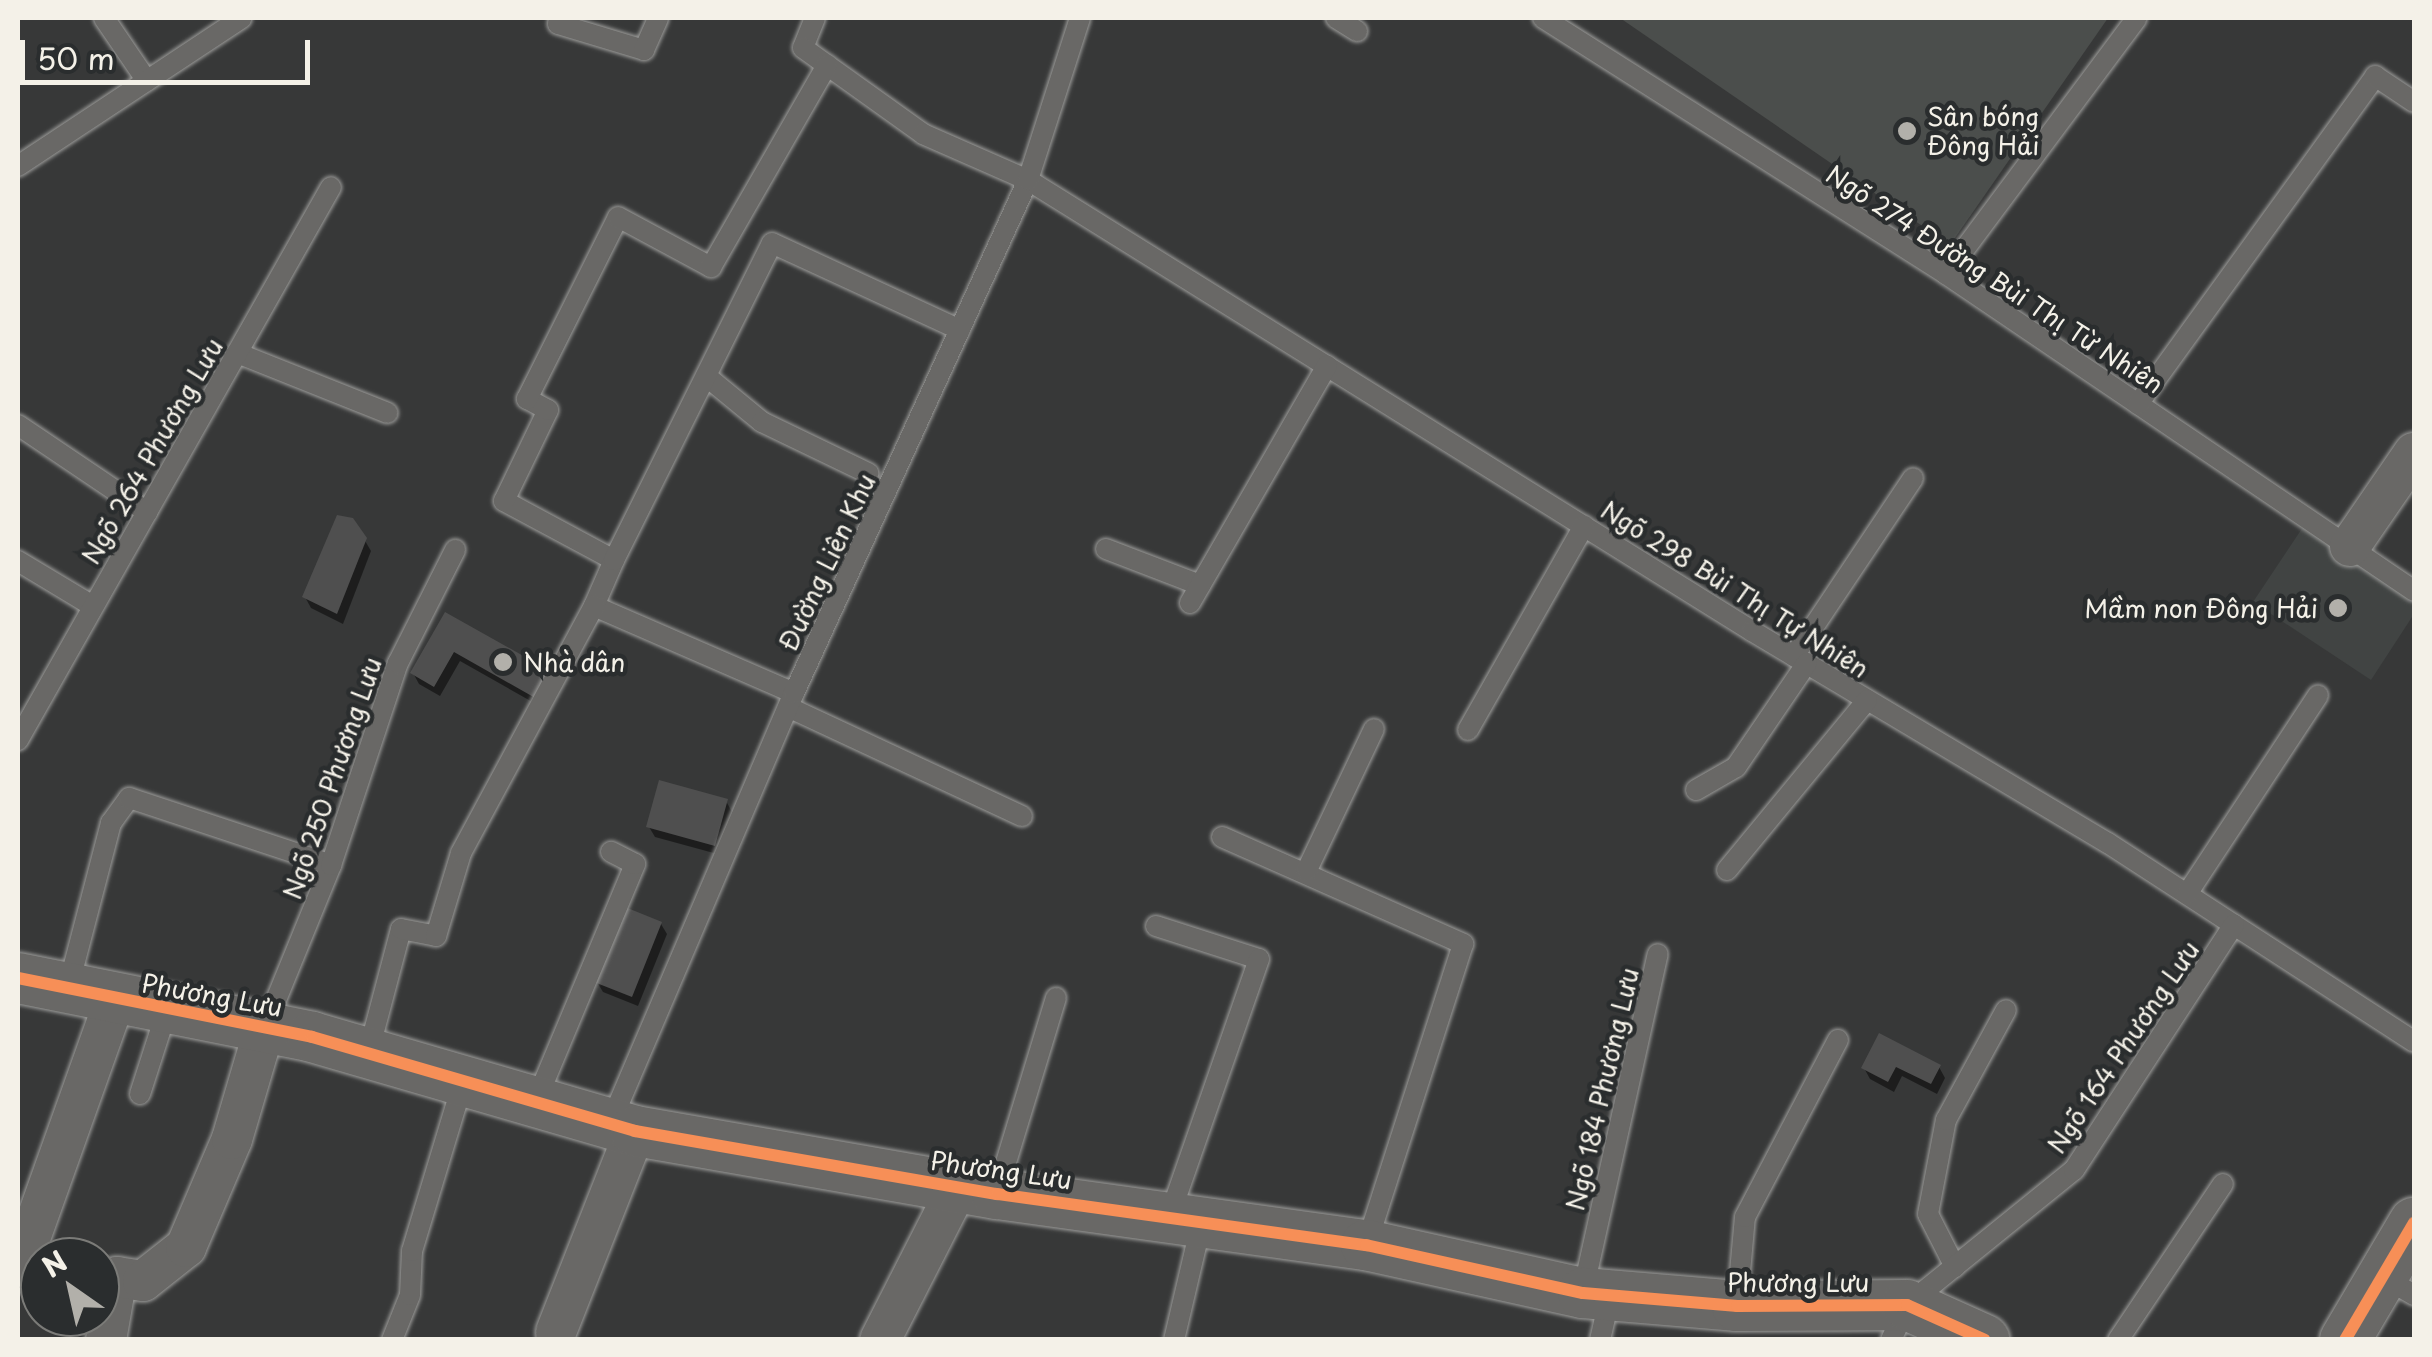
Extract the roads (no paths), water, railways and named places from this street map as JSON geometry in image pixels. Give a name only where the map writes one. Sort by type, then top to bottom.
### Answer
[{"type":"street","points":[[2350,546],[2414,453]]},
{"type":"street","name":"Phương Lưu","points":[[18,978],[265,1027],[622,1128],[977,1190],[1366,1245],[1598,1310],[1737,1306],[1899,1322],[1985,1340]]},
{"type":"street","points":[[18,1272],[91,994]]},
{"type":"street","points":[[106,1340],[118,1277],[142,1281],[186,1248],[232,1139],[265,1027]]},
{"type":"street","points":[[556,1332],[622,1128]]},
{"type":"street","points":[[880,1340],[977,1190]]},
{"type":"street","points":[[2345,1340],[2399,1286],[2414,1223]]},
{"type":"lane","points":[[104,18],[148,82]]},
{"type":"lane","points":[[18,166],[242,18]]},
{"type":"lane","points":[[560,18],[558,24],[644,50],[658,18]]},
{"type":"lane","points":[[614,560],[504,501],[548,410],[527,399],[618,217],[711,268],[826,65],[804,48],[815,18]]},
{"type":"lane","name":"Đường Liên Khu","points":[[622,1128],[792,700],[1028,180],[1080,18]]},
{"type":"lane","points":[[1336,18],[1357,31]]},
{"type":"lane","name":"Ngõ 274 Đường Bùi Thị Từ Nhiên","points":[[1543,18],[1946,274],[2414,590]]},
{"type":"lane","points":[[1946,274],[2137,18]]},
{"type":"lane","name":"Ngõ 298 Bùi Thị Tự Nhiên","points":[[826,65],[924,134],[1028,180],[1800,660],[2187,894],[2414,1042]]},
{"type":"lane","points":[[2138,404],[2375,76],[2414,102]]},
{"type":"lane","name":"Ngõ 264 Phương Lưu","points":[[18,740],[331,188]]},
{"type":"lane","points":[[368,1054],[401,928],[436,936],[461,854],[594,606],[772,242],[960,330]]},
{"type":"lane","points":[[237,353],[388,413]]},
{"type":"lane","points":[[1106,549],[1195,594],[1327,366]]},
{"type":"lane","points":[[706,376],[762,422],[868,473]]},
{"type":"lane","points":[[18,425],[147,512]]},
{"type":"lane","points":[[1696,790],[1736,767],[1913,478]]},
{"type":"lane","points":[[1468,730],[1584,526]]},
{"type":"lane","name":"Ngõ 250 Phương Lưu","points":[[265,1027],[331,865],[398,663],[454,550]]},
{"type":"lane","points":[[18,562],[93,606]]},
{"type":"lane","points":[[594,606],[1022,816]]},
{"type":"lane","points":[[2187,894],[2318,695]]},
{"type":"lane","points":[[1726,870],[1867,700]]},
{"type":"lane","points":[[1307,870],[1374,729]]},
{"type":"lane","points":[[91,994],[111,823],[129,798],[331,865]]},
{"type":"lane","points":[[1222,837],[1307,870],[1463,944],[1366,1245]]},
{"type":"lane","points":[[535,1103],[615,925],[635,864],[612,852]]},
{"type":"lane","name":"Ngõ 164 Phương Lưu","points":[[1899,1322],[1956,1266],[2074,1170],[2234,925]]},
{"type":"lane","points":[[1156,926],[1258,959],[1186,1217],[1174,1340]]},
{"type":"lane","name":"Ngõ 184 Phương Lưu","points":[[1598,1310],[1658,954]]},
{"type":"lane","points":[[977,1190],[1056,998]]},
{"type":"lane","points":[[140,1094],[167,1008]]},
{"type":"lane","points":[[1956,1266],[1928,1214],[1946,1120],[2006,1010]]},
{"type":"lane","points":[[1737,1306],[1745,1216],[1838,1040]]},
{"type":"lane","points":[[392,1340],[410,1294],[412,1250],[463,1082]]},
{"type":"lane","points":[[2118,1340],[2223,1184]]},
{"type":"place","name":"Sân bóng Đông Hải","points":[[1907,131]]},
{"type":"place","name":"Mầm non Đông Hải","points":[[2338,608]]},
{"type":"place","name":"Nhà dân","points":[[503,662]]}]
